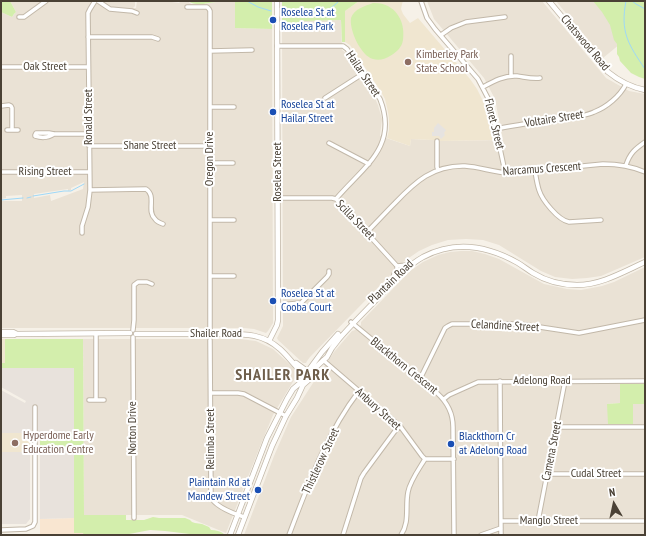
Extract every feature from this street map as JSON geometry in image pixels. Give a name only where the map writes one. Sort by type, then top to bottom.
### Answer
[{"type":"street","points":[[19,17],[24,16],[46,1]]},
{"type":"street","points":[[96,1],[110,9],[132,11],[137,13]]},
{"type":"street","name":"Ronald Street","points":[[82,233],[82,226],[88,207],[90,190],[88,13],[96,1]]},
{"type":"street","name":"Roselea Street","points":[[269,341],[277,325],[278,305],[277,1]]},
{"type":"street","name":"Floret Street","points":[[421,1],[428,18],[440,35],[471,70],[483,87],[490,102],[504,173]]},
{"type":"street","name":"Chatswood Road","points":[[549,1],[608,72],[617,80],[635,88],[645,90]]},
{"type":"street","name":"Oregon Drive","points":[[187,7],[202,6],[207,7],[210,11],[210,332]]},
{"type":"street","points":[[440,35],[451,28],[466,22],[506,17]]},
{"type":"street","points":[[88,36],[152,37],[158,39]]},
{"type":"street","name":"Hailar Street","points":[[277,46],[343,46],[347,49],[364,73],[383,106],[386,120],[380,147],[369,164],[336,199]]},
{"type":"street","points":[[210,51],[252,50]]},
{"type":"street","points":[[511,56],[511,76]]},
{"type":"street","name":"Oak Street","points":[[1,67],[88,67]]},
{"type":"street","points":[[325,98],[364,73]]},
{"type":"street","points":[[483,87],[499,79],[511,76],[534,79],[540,78]]},
{"type":"street","name":"Voltaire Street","points":[[496,129],[593,113],[616,97],[626,84]]},
{"type":"street","points":[[1,106],[9,105],[12,108],[12,130]]},
{"type":"street","points":[[210,107],[234,107]]},
{"type":"street","points":[[7,130],[18,130]]},
{"type":"street","points":[[54,134],[89,134]]},
{"type":"street","points":[[437,141],[438,170]]},
{"type":"street","points":[[626,165],[634,150],[645,142]]},
{"type":"street","points":[[329,143],[369,164]]},
{"type":"street","name":"Shane Street","points":[[89,146],[210,146]]},
{"type":"street","points":[[210,163],[233,163]]},
{"type":"street","name":"Narcamus Crescent","points":[[367,232],[412,186],[424,177],[438,170],[456,166],[466,166],[504,173],[616,164],[626,165],[645,172]]},
{"type":"street","points":[[535,171],[541,196],[564,221],[601,220]]},
{"type":"street","name":"Rising Street","points":[[1,172],[89,172]]},
{"type":"street","points":[[90,190],[146,190],[150,192],[151,195],[153,218],[163,224]]},
{"type":"street","name":"Scilla Street","points":[[278,198],[336,199],[398,266]]},
{"type":"street","points":[[210,220],[234,220]]},
{"type":"street","name":"Plantain Road","points":[[230,535],[267,438],[290,394],[323,360],[352,323],[407,264],[435,248],[462,244],[474,244],[494,248],[511,257],[532,273],[549,280],[562,284],[578,285],[604,280],[645,262]]},
{"type":"street","name":"Plantain Road","points":[[238,535],[272,446],[286,416],[298,398],[307,375],[318,356],[405,270],[423,257],[454,247],[478,248],[494,252],[519,264]]},
{"type":"street","points":[[394,277],[398,266],[407,264]]},
{"type":"street","points":[[278,305],[301,303],[327,277],[329,271]]},
{"type":"street","points":[[210,276],[234,276]]},
{"type":"street","name":"Norton Drive","points":[[134,518],[134,285],[138,282],[147,282],[152,284]]},
{"type":"street","name":"Celandine Street","points":[[420,378],[445,328],[452,324],[520,324],[579,333],[645,320]]},
{"type":"street","name":"Blackthorn Crescent","points":[[352,323],[444,399],[450,411],[453,422],[454,535]]},
{"type":"street","name":"Shailer Road","points":[[1,332],[13,332],[17,334]]},
{"type":"street","name":"Shailer Road","points":[[1,335],[203,334],[210,332],[219,334],[249,334],[261,337],[280,348],[300,370],[307,375]]},
{"type":"street","points":[[96,334],[96,400]]},
{"type":"street","name":"Relimba Street","points":[[210,340],[211,497],[213,502],[244,517]]},
{"type":"street","name":"Anbury Street","points":[[323,360],[400,426],[425,459]]},
{"type":"street","points":[[500,381],[501,535]]},
{"type":"street","name":"Camena Street","points":[[538,521],[565,381]]},
{"type":"street","name":"Adelong Road","points":[[444,399],[449,395],[478,382],[645,381]]},
{"type":"street","name":"Thistlerow Street","points":[[289,535],[316,467],[339,422],[359,391]]},
{"type":"street","points":[[211,393],[244,394],[286,416]]},
{"type":"street","points":[[89,400],[104,400]]},
{"type":"street","points":[[1,530],[26,529],[33,526],[35,522],[35,407]]},
{"type":"street","points":[[343,535],[361,478],[400,426]]},
{"type":"street","points":[[556,427],[645,427]]},
{"type":"street","points":[[401,535],[406,524],[408,492],[425,459],[454,459]]},
{"type":"street","name":"Cudal Street","points":[[548,474],[645,474]]},
{"type":"street","name":"Manglo Street","points":[[501,521],[645,521]]},
{"type":"street","points":[[481,535],[501,528]]},
{"type":"shaded area","points":[[10,1],[135,1],[135,6],[133,8],[136,8],[137,1],[164,1],[179,3],[181,1],[188,1],[191,4],[236,2],[236,28],[272,29],[273,323],[266,333],[254,329],[244,328],[1,328],[1,201],[22,201],[22,195],[6,196],[6,198],[1,199],[1,12],[12,17],[16,12]],"holes":[[[84,182],[83,189],[51,201],[50,195],[34,198],[34,194],[68,189],[68,191]]]},
{"type":"shaded area","name":"Kimberley Park State School","points":[[359,1],[403,1],[401,9],[410,23],[418,18],[477,89],[485,105],[494,140],[441,141],[411,139],[410,146],[387,138],[389,119],[385,99],[350,45],[345,42],[345,11]]},
{"type":"shaded area","points":[[427,1],[542,1],[606,78],[629,91],[645,94],[645,257],[601,276],[572,279],[555,277],[541,271],[499,245],[483,240],[448,240],[419,251],[403,262],[310,357],[306,363],[303,363],[277,338],[283,326],[282,29],[303,28],[303,21],[341,20],[342,50],[346,53],[372,92],[378,105],[382,119],[380,136],[410,146],[411,139],[441,141],[503,140],[495,99],[484,78],[434,19]]},
{"type":"shaded area","points":[[556,1],[600,1],[620,44],[603,58]]},
{"type":"shaded area","points":[[438,123],[446,130],[444,133],[445,135],[441,139],[439,136],[432,136],[432,132],[434,132],[434,128]]},
{"type":"shaded area","points":[[461,251],[472,251],[499,259],[544,284],[567,289],[581,290],[602,286],[645,267],[645,384],[620,384],[620,403],[607,404],[645,404],[645,535],[244,535],[274,456],[291,417],[334,352],[352,331],[361,325],[361,322],[410,271],[423,262],[438,255]]},
{"type":"shaded area","points":[[1,339],[5,339],[5,363],[1,363]]},
{"type":"shaded area","points":[[83,339],[240,339],[256,341],[273,349],[296,370],[297,375],[273,415],[226,533],[182,515],[84,515]]},
{"type":"shaded area","points":[[1,368],[74,368],[74,433],[1,433],[1,390],[25,403],[26,401],[1,387]]},
{"type":"shaded area","name":"Hyperdome Early Education Centre","points":[[1,433],[30,433],[30,452],[1,452]]},
{"type":"shaded area","points":[[40,447],[74,447],[74,518],[40,519]]},
{"type":"shaded area","points":[[1,452],[30,452],[30,519],[26,524],[1,524]]},
{"type":"shaded area","points":[[74,518],[74,533],[84,533],[84,535],[1,535],[40,534],[40,519]]},
{"type":"green space","points":[[1,1],[10,1],[16,12],[12,17],[1,12]]},
{"type":"green space","points":[[188,1],[272,1],[272,29],[235,28],[235,2],[194,4]]},
{"type":"green space","points":[[359,1],[345,11],[345,42],[342,42],[341,20],[303,21],[303,28],[282,29],[282,2]]},
{"type":"green space","points":[[593,1],[645,1],[645,79],[631,73],[620,61],[617,54],[617,44],[614,40],[610,25]]},
{"type":"green space","points":[[373,3],[380,3],[393,9],[403,26],[402,45],[395,53],[380,60],[375,60],[369,57],[360,48],[354,35],[351,23],[352,15],[355,12],[360,8]]},
{"type":"green space","points":[[5,339],[83,339],[84,515],[126,515],[126,520],[144,520],[153,517],[185,518],[192,522],[209,527],[211,530],[224,534],[198,535],[150,530],[124,535],[84,535],[83,533],[74,533],[74,447],[40,447],[40,433],[74,433],[74,368],[1,368],[1,363],[5,363]]},
{"type":"green space","points":[[620,384],[645,384],[645,404],[633,404],[633,424],[608,424],[607,404],[620,403]]},
{"type":"waterway","points":[[247,1],[258,7],[271,11]]},
{"type":"waterway","points":[[283,13],[306,15],[320,13],[339,1]]},
{"type":"waterway","points":[[626,1],[624,12],[625,30],[630,45],[645,69]]},
{"type":"waterway","points":[[632,1],[645,9]]},
{"type":"waterway","points":[[33,196],[71,191],[84,184]]},
{"type":"waterway","points":[[27,198],[31,197]]},
{"type":"waterway","points":[[1,200],[23,198]]},
{"type":"place","name":"Roselea St at Roselea Park","points":[[273,20]]},
{"type":"place","name":"Kimberley Park State School","points":[[408,62]]},
{"type":"place","name":"Roselea St at Hailar Street","points":[[273,112]]},
{"type":"place","name":"Roselea St at Cooba Court","points":[[273,301]]},
{"type":"place","name":"Hyperdome Early Education Centre","points":[[15,443]]},
{"type":"place","name":"Blackthorn Cr at Adelong Road","points":[[451,444]]},
{"type":"place","name":"Plaintain Rd at Mandew Street","points":[[258,490]]},
{"type":"district","name":"SHAILER PARK","points":[[283,375]]}]
